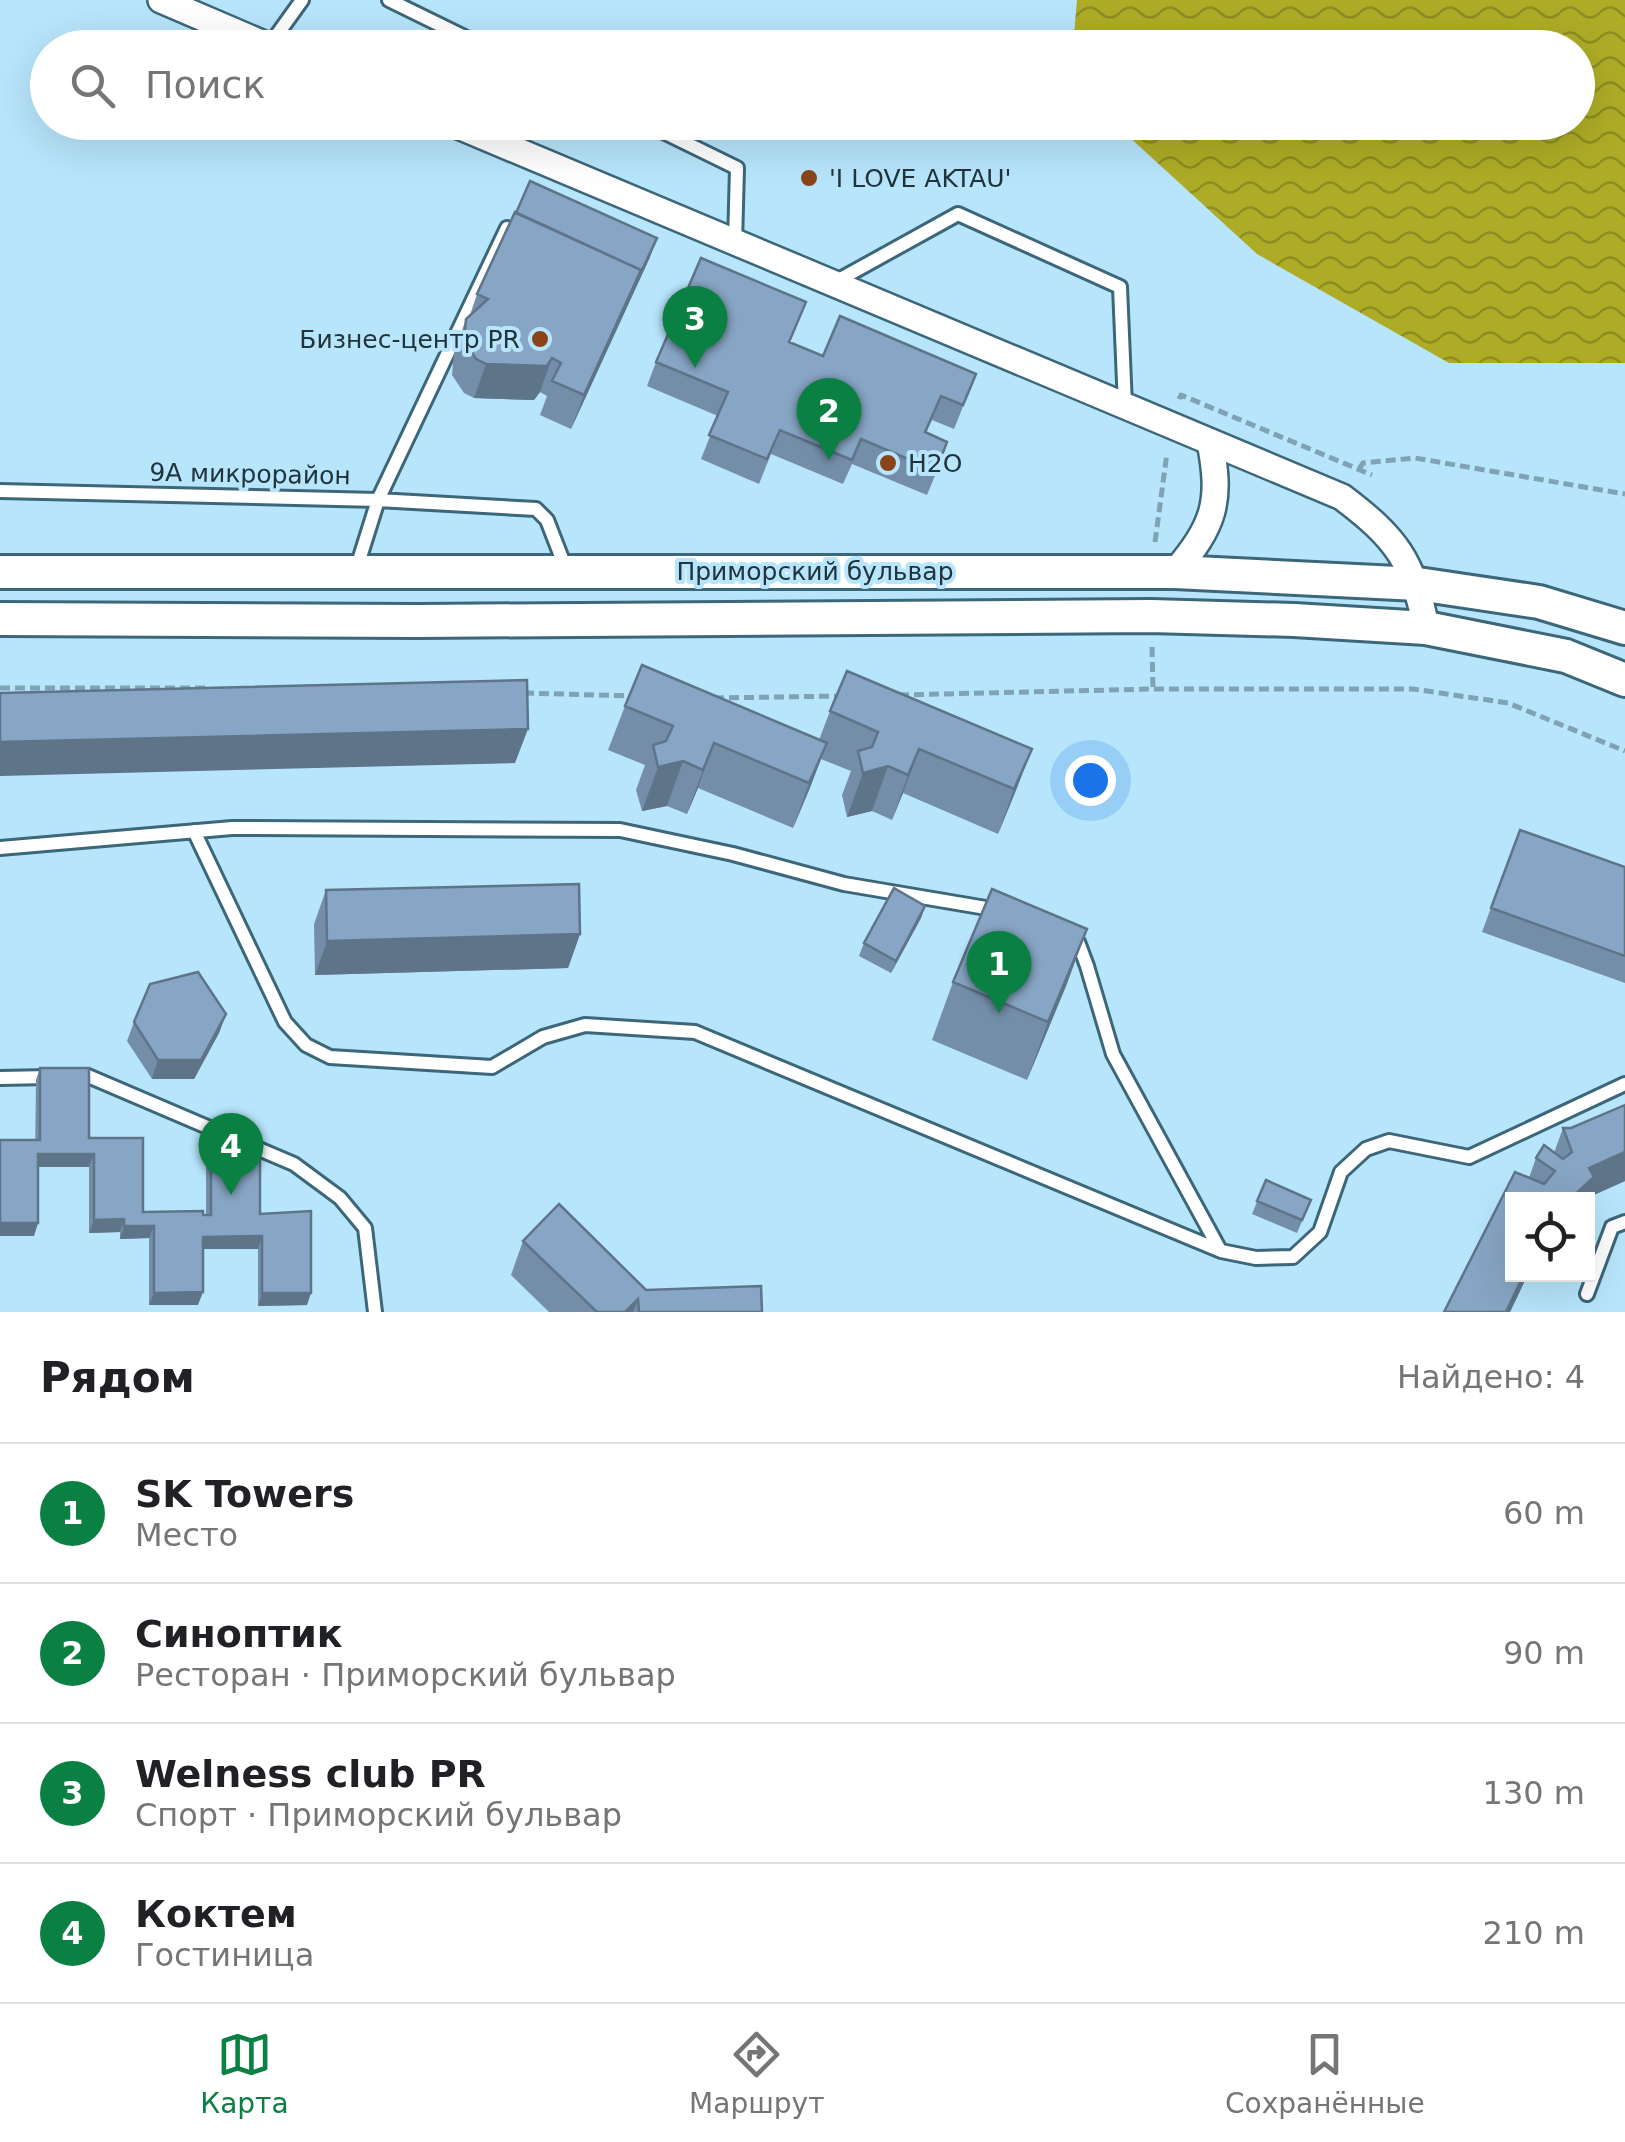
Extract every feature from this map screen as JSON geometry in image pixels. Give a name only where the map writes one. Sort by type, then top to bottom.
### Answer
[{"type":"street","points":[[161,0],[231,30]]},
{"type":"street","points":[[492,140],[1342,497],[1383,528],[1418,584],[1426,628]]},
{"type":"street","points":[[1176,572],[1202,540],[1211,518],[1218,480],[1210,442]]},
{"type":"street","name":"Приморский бульвар","points":[[0,572],[1176,572],[1418,584],[1539,602],[1625,628]]},
{"type":"street","points":[[0,619],[418,622],[1151,616],[1294,620],[1426,628],[1566,656],[1625,680]]},
{"type":"lane","points":[[282,30],[302,0]]},
{"type":"lane","points":[[389,0],[451,30]]},
{"type":"lane","points":[[680,140],[738,168],[735,243]]},
{"type":"lane","points":[[833,284],[958,214],[1120,287],[1125,406]]},
{"type":"lane","name":"9А микрорайон","points":[[0,491],[378,500],[506,228]]},
{"type":"lane","points":[[356,571],[378,500],[536,509],[547,520],[567,571]]},
{"type":"lane","points":[[0,848],[194,831],[620,830],[733,854],[844,884],[1012,913]]},
{"type":"lane","points":[[194,831],[284,1022],[306,1045],[330,1058],[492,1067],[543,1037],[585,1024],[696,1032],[1221,1251],[1256,1258],[1293,1256],[1320,1232],[1341,1172],[1366,1148],[1390,1140],[1470,1158],[1625,1084]]},
{"type":"lane","points":[[1064,930],[1078,942],[1113,1054],[1221,1251]]},
{"type":"lane","points":[[0,1078],[88,1076],[294,1164],[340,1198],[365,1228],[375,1312]]},
{"type":"lane","points":[[1587,1294],[1612,1227],[1625,1222]]},
{"type":"path","points":[[1342,497],[1364,463],[1415,458],[1625,494]]},
{"type":"path","points":[[0,688],[215,688]]},
{"type":"path","points":[[896,694],[1413,689],[1508,703],[1625,751]]},
{"type":"path","points":[[506,692],[640,697]]},
{"type":"path","points":[[697,698],[856,696]]},
{"type":"water","points":[[1077,0],[1625,0],[1625,363],[1449,363],[1257,254],[1133,140],[1595,140],[1595,30],[1074,30]]},
{"type":"building","points":[[530,181],[657,238],[635,285],[641,270],[516,213]]},
{"type":"building","name":"Бизнес-центр PR","points":[[515,212],[641,270],[584,395],[552,381],[561,363],[552,358],[547,366],[486,364],[476,359],[464,341],[466,319],[488,299],[477,294]]},
{"type":"building","points":[[701,258],[806,302],[789,342],[823,356],[840,316],[976,374],[963,405],[941,396],[925,432],[947,442],[936,471],[861,439],[852,460],[780,430],[767,459],[709,435],[728,392],[656,362]]},
{"type":"building","points":[[642,665],[827,743],[809,783],[714,743],[703,770],[683,761],[658,767],[653,745],[666,741],[673,726],[625,706]]},
{"type":"building","points":[[847,671],[1032,749],[1014,789],[919,749],[908,775],[888,766],[863,773],[858,751],[872,747],[878,732],[830,711]]},
{"type":"building","points":[[527,680],[528,729],[0,742],[0,693]]},
{"type":"building","points":[[1520,830],[1625,867],[1625,956],[1491,908]]},
{"type":"building","points":[[579,884],[580,934],[327,941],[326,890]]},
{"type":"building","points":[[894,888],[925,906],[896,961],[864,943]]},
{"type":"building","points":[[992,889],[1087,929],[1048,1022],[953,982]]},
{"type":"building","points":[[198,972],[226,1014],[201,1060],[158,1060],[134,1022],[150,984]]},
{"type":"building","points":[[40,1068],[89,1068],[89,1138],[143,1138],[143,1212],[203,1211],[203,1215],[211,1215],[211,1138],[260,1137],[260,1214],[311,1211],[311,1293],[262,1293],[262,1236],[203,1237],[203,1292],[154,1293],[154,1226],[124,1226],[124,1219],[94,1220],[94,1154],[38,1154],[38,1223],[0,1223],[0,1140],[40,1140]]},
{"type":"building","points":[[1625,1105],[1625,1152],[1589,1168],[1594,1177],[1578,1192],[1505,1192],[1505,1282],[1520,1282],[1506,1312],[1444,1312],[1515,1172],[1544,1184],[1555,1171],[1536,1158],[1544,1145],[1563,1159],[1572,1152],[1563,1128]]},
{"type":"building","points":[[1266,1180],[1311,1200],[1302,1220],[1257,1201]]},
{"type":"building","points":[[559,1204],[646,1290],[761,1286],[762,1312],[639,1312],[638,1299],[625,1312],[597,1312],[523,1241]]},
{"type":"place","name":"'I LOVE AKTAU'","points":[[809,178]]},
{"type":"place","name":"Бизнес-центр PR","points":[[540,339]]},
{"type":"place","name":"Welness club PR","points":[[695,368]]},
{"type":"place","name":"Синоптик","points":[[829,460]]},
{"type":"place","name":"H2O","points":[[888,463]]},
{"type":"place","name":"SK Towers","points":[[999,1013]]},
{"type":"place","name":"Коктем","points":[[231,1195]]}]
